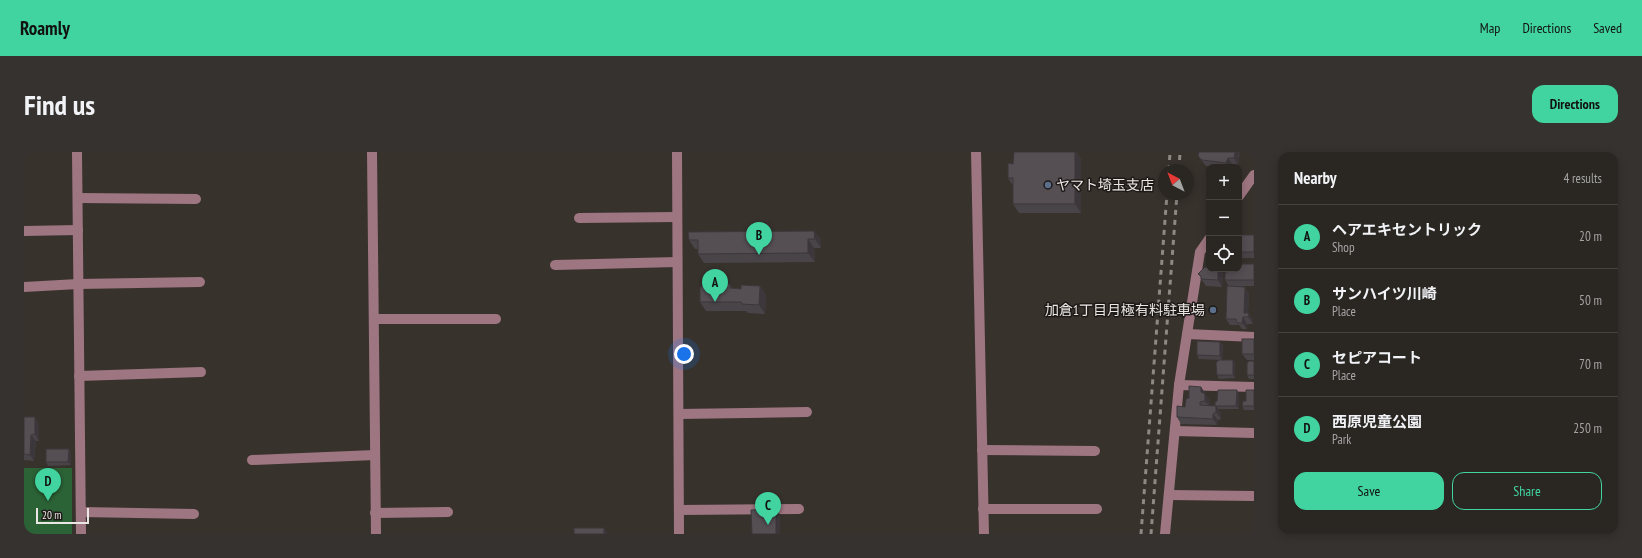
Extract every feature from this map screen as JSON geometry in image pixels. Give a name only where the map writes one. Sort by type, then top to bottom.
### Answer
[{"type":"street","points":[[77,152],[81,534]]},
{"type":"street","points":[[372,152],[376,534]]},
{"type":"street","points":[[677,152],[679,534]]},
{"type":"street","points":[[976,152],[984,534]]},
{"type":"street","points":[[1242,192],[1254,175]]},
{"type":"street","points":[[78,198],[196,199]]},
{"type":"street","points":[[579,218],[677,217]]},
{"type":"street","points":[[24,231],[78,230]]},
{"type":"street","points":[[1165,534],[1180,385],[1187,334],[1200,252],[1206,243]]},
{"type":"street","points":[[555,266],[677,262]]},
{"type":"street","points":[[24,287],[78,284],[200,282]]},
{"type":"street","points":[[374,319],[496,319]]},
{"type":"street","points":[[1187,334],[1254,336]]},
{"type":"street","points":[[80,376],[201,372]]},
{"type":"street","points":[[1180,385],[1254,387]]},
{"type":"street","points":[[678,414],[807,412]]},
{"type":"street","points":[[1175,431],[1254,433]]},
{"type":"street","points":[[982,450],[1095,451]]},
{"type":"street","points":[[252,460],[375,455]]},
{"type":"street","points":[[1169,495],[1254,496]]},
{"type":"street","points":[[679,510],[799,509]]},
{"type":"street","points":[[983,509],[1097,509]]},
{"type":"street","points":[[81,512],[194,514]]},
{"type":"street","points":[[375,513],[448,512]]},
{"type":"green space","points":[[24,468],[72,468],[72,534],[24,534]]},
{"type":"building","points":[[1014,152],[1075,152],[1075,204],[1013,204],[1013,178],[1008,178],[1008,163],[1013,164]]},
{"type":"building","points":[[1199,152],[1235,152],[1234,158],[1228,158],[1226,163],[1202,160],[1198,156]]},
{"type":"building","points":[[814,231],[815,239],[808,239],[808,253],[698,254],[698,240],[689,240],[688,232]]},
{"type":"building","points":[[1242,235],[1254,235],[1254,252],[1242,252]]},
{"type":"building","points":[[1242,264],[1254,264],[1254,280],[1225,280],[1225,272],[1242,272]]},
{"type":"building","points":[[1206,267],[1206,272],[1218,272],[1218,280],[1201,279],[1201,276],[1198,274]]},
{"type":"building","points":[[706,284],[730,284],[730,288],[741,289],[741,285],[760,286],[759,305],[742,304],[741,302],[700,302],[700,287]]},
{"type":"building","points":[[1227,286],[1245,287],[1244,313],[1249,313],[1248,317],[1243,317],[1242,323],[1237,323],[1236,319],[1226,319]]},
{"type":"building","points":[[1242,339],[1254,339],[1254,354],[1242,354]]},
{"type":"building","points":[[1197,341],[1220,342],[1220,356],[1197,355]]},
{"type":"building","points":[[1219,360],[1233,360],[1233,375],[1217,375],[1216,363]]},
{"type":"building","points":[[1249,361],[1254,361],[1254,375],[1247,375],[1247,363]]},
{"type":"building","points":[[1189,386],[1201,387],[1201,392],[1205,394],[1205,401],[1200,402],[1200,405],[1216,406],[1216,412],[1213,414],[1213,419],[1177,417],[1177,406],[1185,407],[1186,399],[1189,398]]},
{"type":"building","points":[[1218,390],[1237,390],[1236,406],[1215,406]]},
{"type":"building","points":[[1246,390],[1254,390],[1254,406],[1242,406],[1243,401],[1246,401]]},
{"type":"building","points":[[24,417],[35,417],[35,434],[31,435],[30,455],[24,454]]},
{"type":"building","points":[[46,449],[69,449],[68,462],[46,462]]},
{"type":"building","points":[[776,509],[776,534],[752,534],[751,510]]},
{"type":"building","points":[[574,528],[604,528],[604,534],[574,534]]},
{"type":"railway","points":[[1169,164],[1170,152]]},
{"type":"railway","points":[[1179,164],[1180,152]]},
{"type":"railway","points":[[1141,534],[1167,200]]},
{"type":"railway","points":[[1151,534],[1177,200]]},
{"type":"place","name":"ヤマト埼玉支店","points":[[1048,185]]},
{"type":"place","name":"サンハイツ川崎","points":[[759,255]]},
{"type":"place","name":"ヘアエキセントリック","points":[[715,302]]},
{"type":"place","name":"加倉1丁目月極有料駐車場","points":[[1213,310]]},
{"type":"place","name":"西原児童公園","points":[[48,501]]},
{"type":"place","name":"セピアコート","points":[[768,525]]}]
